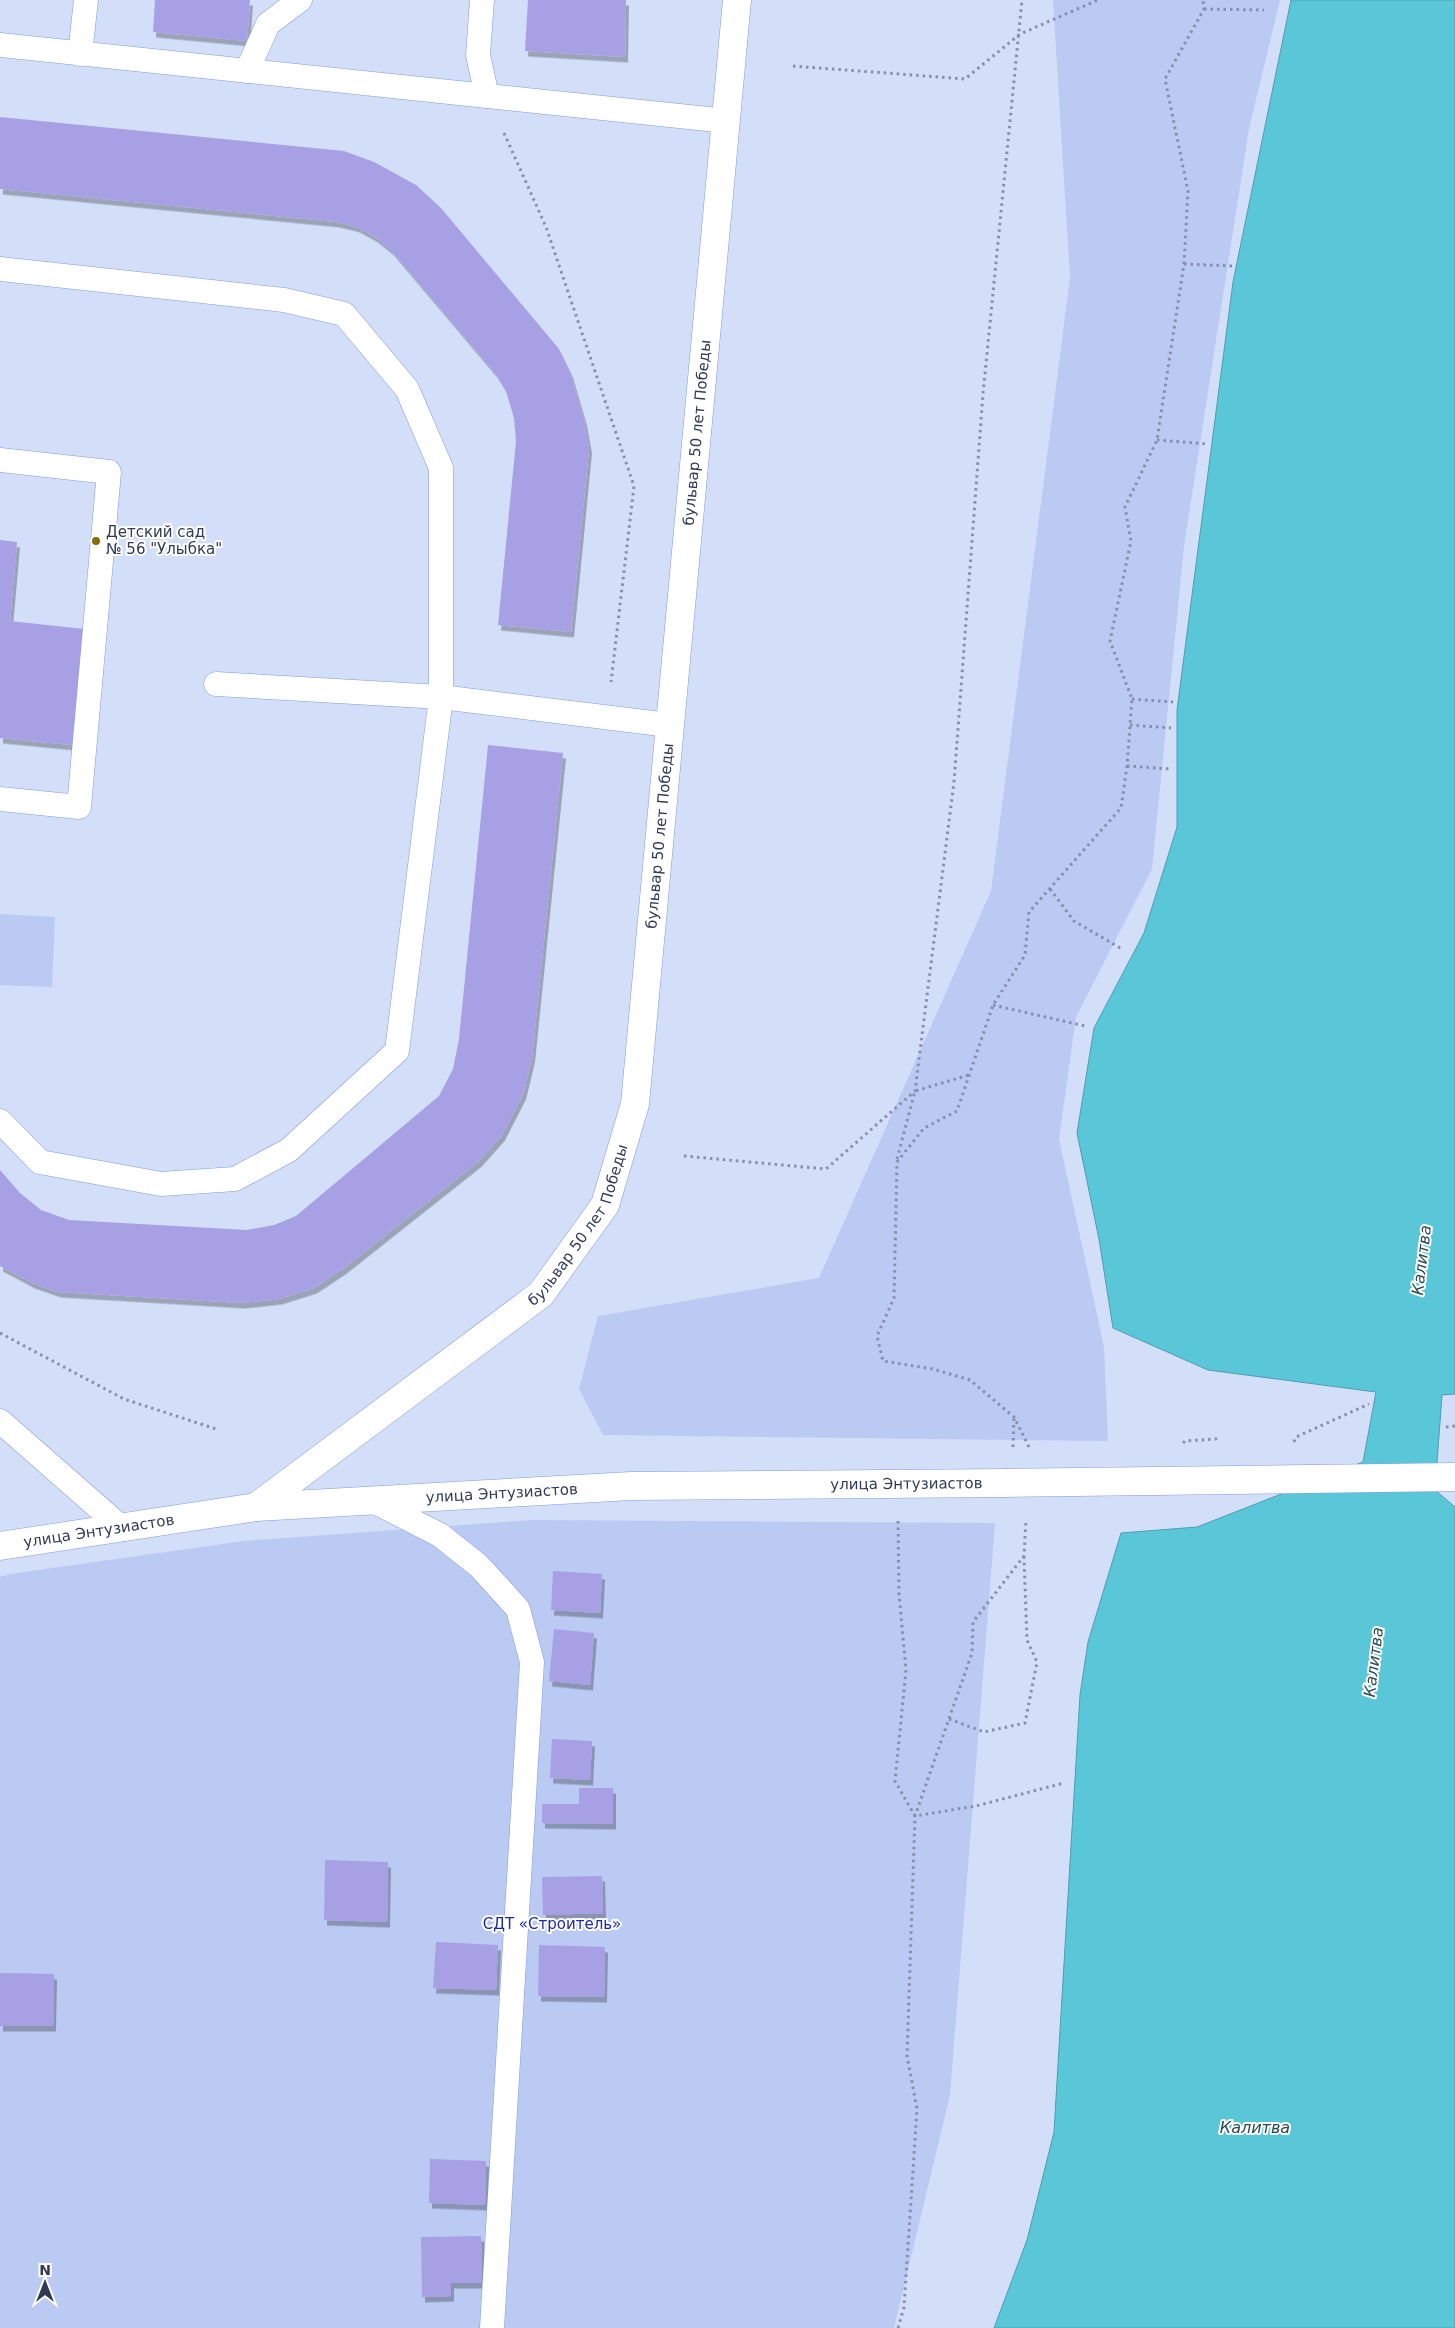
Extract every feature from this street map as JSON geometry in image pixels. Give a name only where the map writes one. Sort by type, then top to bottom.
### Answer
[{"type":"street","name":"бульвар 50 лет Победы","points":[[256,1507],[541,1294],[605,1205],[635,1104],[737,0]]},
{"type":"street","name":"улица Энтузиастов","points":[[0,1546],[123,1529],[256,1507],[375,1502],[391,1499],[631,1486],[1455,1477]]},
{"type":"lane","points":[[80,54],[86,0]]},
{"type":"lane","points":[[247,71],[268,24],[300,0]]},
{"type":"lane","points":[[482,0],[478,55],[487,96]]},
{"type":"lane","points":[[0,45],[727,121]]},
{"type":"lane","points":[[0,269],[284,300],[344,314],[407,388],[441,468],[441,697],[397,1051],[289,1150],[235,1179],[161,1184],[40,1162],[0,1121]]},
{"type":"lane","points":[[0,460],[109,472],[79,807],[0,799]]},
{"type":"lane","points":[[216,684],[441,697],[669,724]]},
{"type":"lane","points":[[0,1421],[123,1529]]},
{"type":"lane","points":[[375,1502],[440,1535],[479,1566],[518,1609],[532,1662],[492,2328]]},
{"type":"path","points":[[1022,0],[984,384],[963,633],[954,782],[915,1091],[897,1162],[894,1298],[877,1336],[883,1362],[933,1369],[970,1380],[1014,1417],[1031,1451]]},
{"type":"path","points":[[793,66],[965,79],[1020,34],[1098,0]]},
{"type":"path","points":[[897,1162],[924,1128],[957,1111],[994,1005],[1025,955],[1029,912],[1121,808],[1127,766],[1132,700],[1110,641],[1130,541],[1125,508],[1157,440],[1184,264],[1188,191],[1165,79],[1204,9],[1203,0]]},
{"type":"path","points":[[1204,9],[1264,10]]},
{"type":"path","points":[[487,96],[546,227],[634,486],[607,717]]},
{"type":"path","points":[[1184,264],[1232,266]]},
{"type":"path","points":[[1157,440],[1207,444]]},
{"type":"path","points":[[1132,700],[1173,702]]},
{"type":"path","points":[[1130,725],[1171,728]]},
{"type":"path","points":[[1127,766],[1171,769]]},
{"type":"path","points":[[1050,889],[1074,921],[1122,949]]},
{"type":"path","points":[[994,1005],[1084,1026]]},
{"type":"path","points":[[684,1156],[826,1169],[915,1091],[969,1075]]},
{"type":"path","points":[[0,1332],[124,1399],[216,1429]]},
{"type":"path","points":[[1013,1456],[1014,1417]]},
{"type":"path","points":[[1446,1427],[1455,1426]]},
{"type":"path","points":[[898,1513],[899,1594],[906,1670],[895,1781],[915,1816]]},
{"type":"path","points":[[949,1719],[984,1732],[1025,1722],[1037,1662],[1026,1640],[1024,1556],[1026,1518]]},
{"type":"path","points":[[898,2328],[904,2307],[917,2109],[907,2056],[915,1816],[972,1653],[973,1622],[1024,1556]]},
{"type":"path","points":[[915,1816],[976,1806],[1064,1784]]},
{"type":"green space","points":[[1053,0],[1280,0],[1249,129],[1184,546],[1152,869],[1076,1017],[1059,1139],[1104,1347],[1108,1441],[603,1435],[579,1389],[598,1316],[819,1278],[991,891],[1070,278]]},
{"type":"green space","points":[[0,914],[55,917],[52,987],[0,985]]},
{"type":"green space","name":"СДТ «Строитель»","points":[[532,1520],[995,1523],[950,2095],[894,2328],[0,2328],[0,1577],[10,1574],[244,1541]]},
{"type":"water","name":"Калитва","points":[[1291,0],[1455,0],[1455,1394],[1442,1395],[1435,1490],[1455,1507],[1455,2328],[994,2328],[1027,2240],[1054,2132],[1080,1695],[1088,1642],[1121,1533],[1197,1527],[1363,1462],[1376,1392],[1208,1370],[1113,1328],[1099,1239],[1077,1133],[1094,1028],[1144,933],[1177,827],[1177,710],[1233,282]]},
{"type":"building","points":[[155,0],[250,0],[247,41],[153,32]]},
{"type":"building","points":[[528,0],[626,0],[625,57],[525,51]]},
{"type":"building","points":[[0,117],[344,151],[374,162],[416,185],[441,208],[559,349],[570,372],[584,420],[589,448],[571,632],[498,625],[516,441],[514,418],[506,391],[495,373],[391,250],[375,237],[357,227],[337,222],[0,189]]},
{"type":"building","points":[[0,540],[17,542],[10,621],[84,629],[72,745],[0,738]]},
{"type":"building","points":[[488,745],[563,753],[532,1057],[523,1094],[502,1135],[479,1161],[344,1268],[314,1288],[279,1299],[242,1303],[58,1292],[32,1283],[0,1266],[0,1170],[20,1193],[41,1210],[69,1220],[247,1230],[274,1225],[296,1216],[439,1096],[453,1069],[459,1039]]},
{"type":"building","points":[[553,1571],[602,1574],[600,1613],[551,1610]]},
{"type":"building","points":[[554,1629],[594,1633],[590,1685],[549,1681]]},
{"type":"building","points":[[552,1739],[592,1741],[590,1780],[550,1778]]},
{"type":"building","points":[[579,1788],[613,1788],[613,1824],[542,1823],[542,1804],[579,1804]]},
{"type":"building","points":[[325,1860],[388,1862],[387,1922],[324,1920]]},
{"type":"building","points":[[602,1876],[603,1913],[543,1915],[542,1877]]},
{"type":"building","points":[[436,1942],[498,1945],[496,1990],[433,1988]]},
{"type":"building","points":[[539,1945],[605,1947],[604,1997],[538,1996]]},
{"type":"building","points":[[0,1973],[54,1974],[53,2026],[0,2026]]},
{"type":"building","points":[[430,2159],[486,2161],[485,2205],[429,2203]]},
{"type":"building","points":[[481,2236],[482,2283],[451,2283],[451,2296],[422,2297],[421,2237]]},
{"type":"place","name":"Детский сад № 56 \"Улыбка\"","points":[[96,541]]}]
